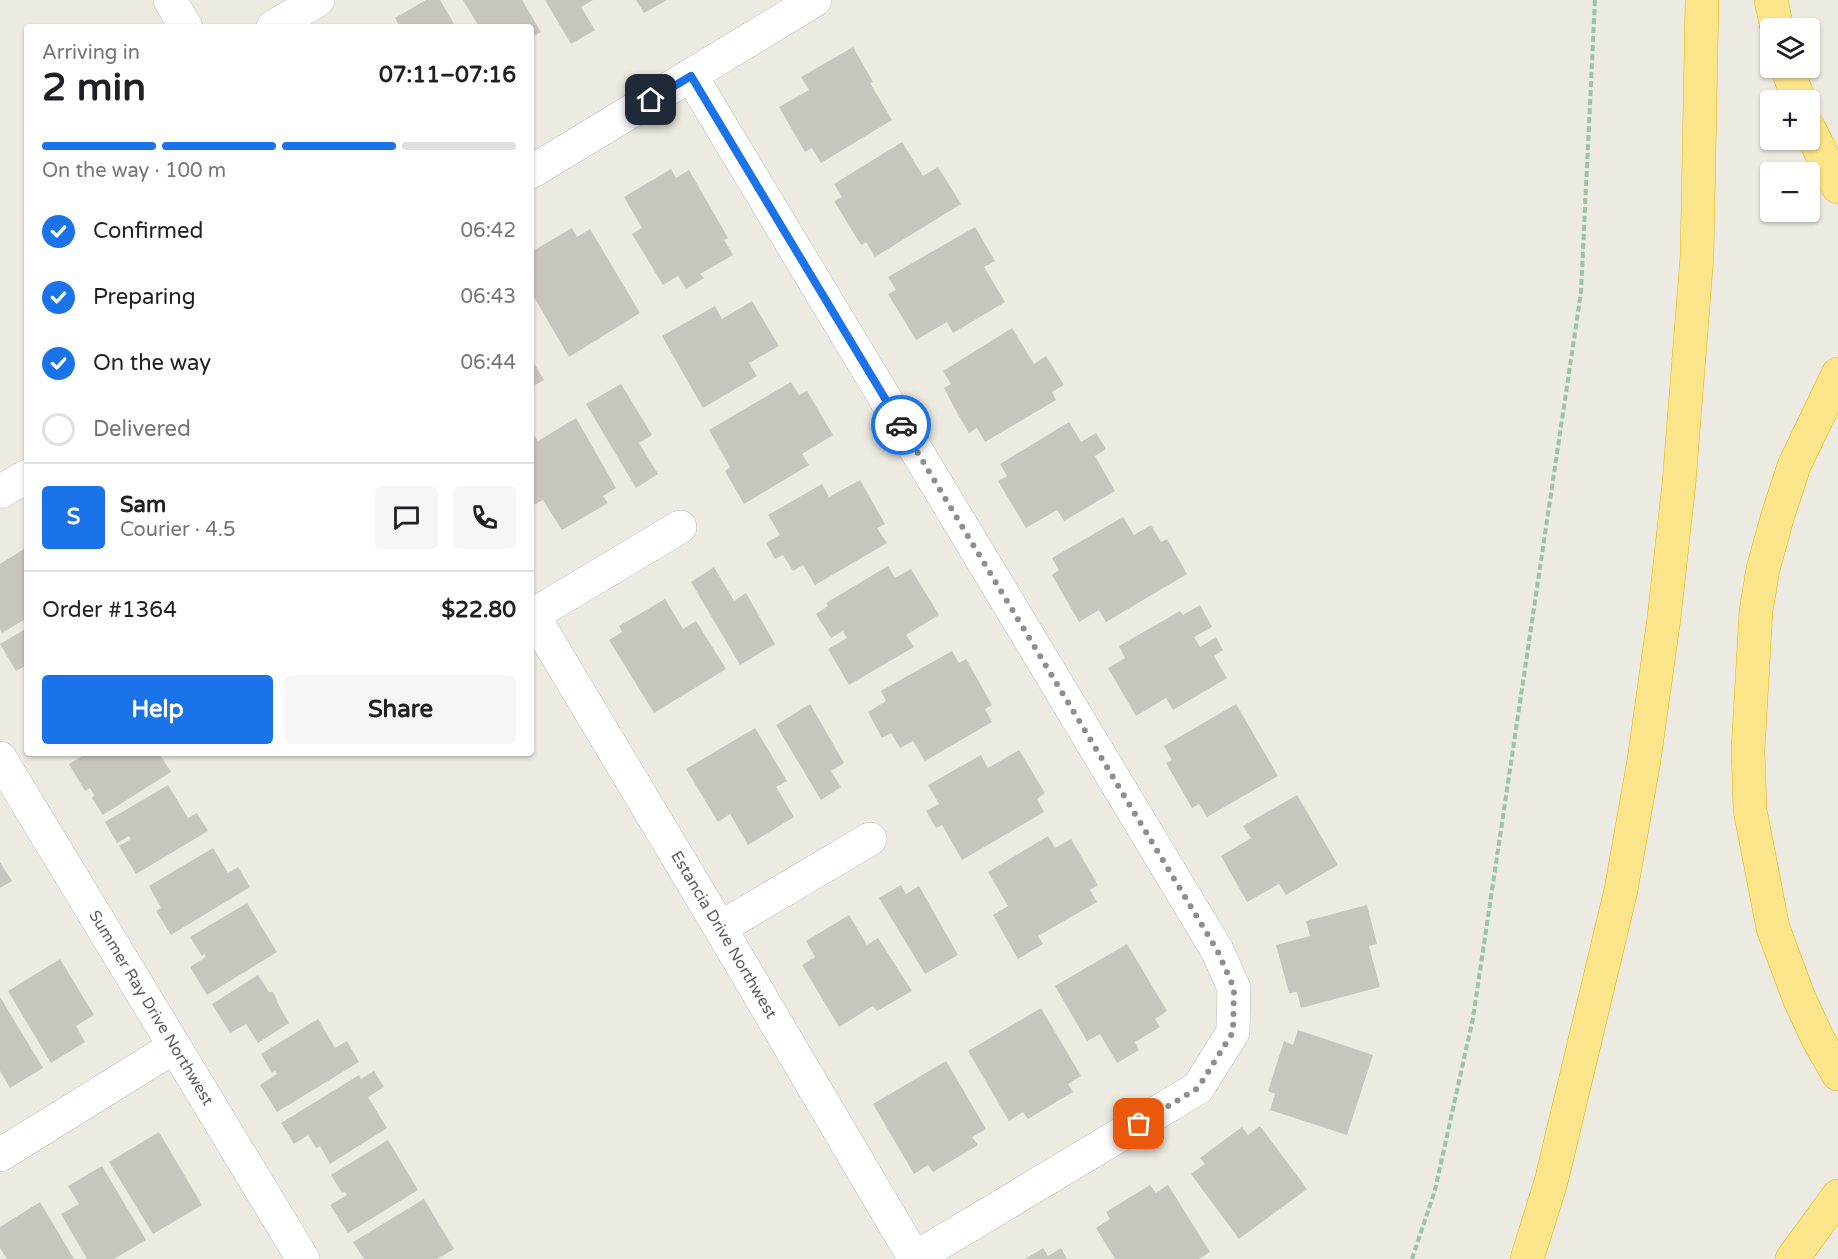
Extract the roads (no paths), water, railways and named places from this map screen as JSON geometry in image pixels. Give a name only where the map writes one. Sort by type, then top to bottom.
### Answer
[{"type":"highway","points":[[1527,1259],[1551,1182],[1621,890],[1644,760],[1664,618],[1679,483],[1697,256],[1702,0]]},
{"type":"highway","points":[[1771,0],[1775,18]]},
{"type":"highway","points":[[1820,150],[1832,176]]},
{"type":"highway","points":[[1837,1072],[1818,1039],[1799,998],[1773,928],[1750,810],[1748,750],[1756,611],[1763,569],[1794,466],[1838,374]]},
{"type":"highway","points":[[1792,1259],[1838,1196]]},
{"type":"street","points":[[170,0],[184,24]]},
{"type":"street","points":[[278,24],[318,0]]},
{"type":"street","points":[[534,170],[815,0]]},
{"type":"street","points":[[691,76],[1217,950],[1234,988],[1233,1032],[1198,1088],[915,1258]]},
{"type":"street","points":[[0,492],[24,478]]},
{"type":"street","points":[[534,613],[680,527]]},
{"type":"street","name":"Estancia Drive Northwest","points":[[534,617],[915,1258]]},
{"type":"street","name":"Summer Ray Drive Northwest","points":[[0,758],[303,1259]]},
{"type":"street","points":[[720,928],[870,839]]},
{"type":"street","points":[[0,1155],[174,1047]]}]
